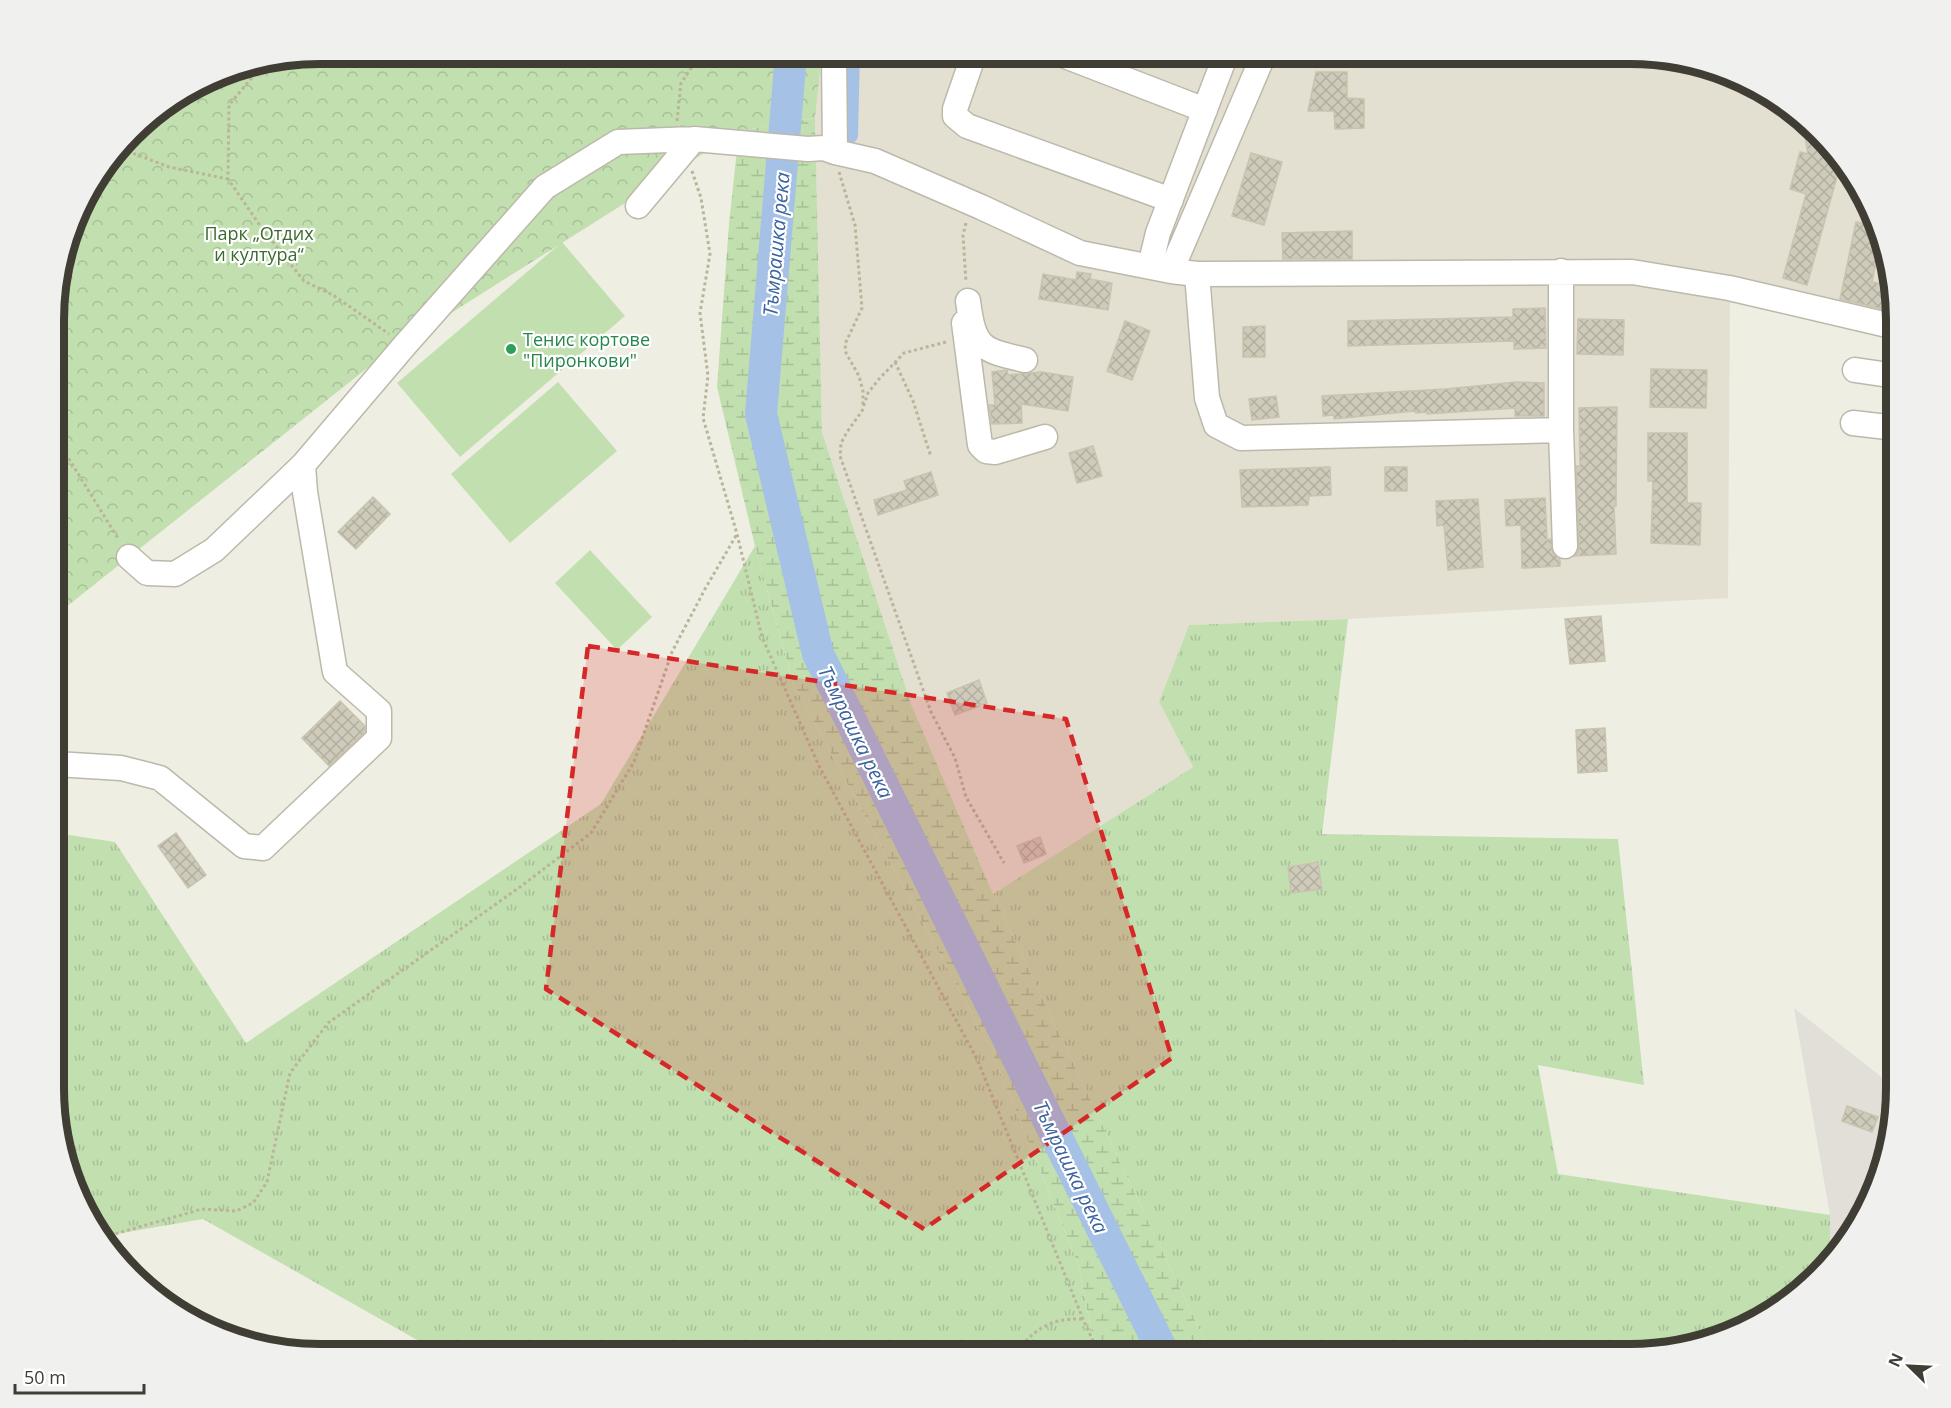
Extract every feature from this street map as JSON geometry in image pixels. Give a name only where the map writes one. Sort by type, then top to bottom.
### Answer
[{"type":"street","points":[[834,64],[835,152]]},
{"type":"street","points":[[971,64],[955,109],[955,116],[967,126],[1171,200]]},
{"type":"street","points":[[1086,64],[1205,110]]},
{"type":"street","points":[[1160,268],[1158,233],[1222,64]]},
{"type":"street","points":[[1160,268],[1259,64]]},
{"type":"street","points":[[129,557],[147,573],[175,574],[214,550],[303,465],[405,345],[545,187],[618,142],[824,148],[875,161],[1080,253],[1197,274],[1632,272],[1729,288],[1886,325]]},
{"type":"street","points":[[638,206],[684,143]]},
{"type":"street","points":[[1561,271],[1565,546]]},
{"type":"street","points":[[1197,274],[1207,398],[1216,425],[1241,438],[1562,429]]},
{"type":"street","points":[[966,312],[980,344],[991,351],[1025,360]]},
{"type":"street","points":[[966,312],[980,445],[986,451],[995,452],[1044,436]]},
{"type":"street","points":[[1855,370],[1886,375]]},
{"type":"street","points":[[1853,423],[1886,427]]},
{"type":"street","points":[[64,764],[121,768],[160,778],[244,846],[263,848],[379,738],[379,711],[336,672],[305,492],[303,465]]},
{"type":"path","points":[[693,64],[681,83],[684,143],[701,198],[710,254],[700,313],[708,376],[703,418],[737,534],[762,637],[819,766],[977,1059],[1095,1344]]},
{"type":"path","points":[[255,73],[229,105],[228,178],[261,227],[304,281],[333,295],[405,345]]},
{"type":"path","points":[[128,151],[169,167],[228,178]]},
{"type":"path","points":[[835,152],[840,179],[855,225],[862,308],[845,344],[846,353],[859,376],[864,391],[862,411]]},
{"type":"path","points":[[981,207],[968,217],[963,235],[966,312],[962,330],[948,341],[904,353],[895,362],[868,393],[862,411],[841,443],[840,456],[931,712],[955,758],[966,797],[1004,863]]},
{"type":"path","points":[[895,362],[913,401],[931,457]]},
{"type":"path","points":[[64,451],[129,557]]},
{"type":"path","points":[[111,1235],[202,1209],[236,1210],[253,1203],[267,1182],[290,1073],[328,1023],[520,887],[591,833],[634,762],[672,652],[737,534]]},
{"type":"path","points":[[1022,1344],[1049,1323],[1065,1318],[1083,1319]]},
{"type":"highlighted area","points":[[588,646],[1066,719],[1172,1058],[924,1229],[546,989]]},
{"type":"shaded area","points":[[821,64],[1631,64],[1681,69],[1729,84],[1759,99],[1786,117],[1812,139],[1834,165],[1860,207],[1878,254],[1886,304],[1886,333],[1730,295],[1728,598],[1348,619],[1189,625],[1159,702],[1193,767],[993,894],[911,704],[822,432],[815,118]]},
{"type":"shaded area","points":[[1794,1008],[1886,1081],[1882,1138],[1873,1170],[1852,1216],[1830,1248],[1830,1215]]},
{"type":"green space","name":"Парк „Отдих и култура“","points":[[821,64],[815,118],[739,131],[380,358],[64,609],[64,320],[69,270],[84,222],[99,192],[117,165],[139,139],[165,117],[192,99],[238,78],[270,69],[304,65]]},
{"type":"green space","points":[[815,118],[822,432],[911,704],[993,894],[1206,1344],[1094,1344],[1078,1264],[990,1047],[793,683],[755,546],[717,387],[729,224],[739,131]]},
{"type":"green space","name":"Тенис кортове \"Пиронкови\"","points":[[562,242],[625,316],[460,457],[397,383]]},
{"type":"green space","points":[[558,382],[617,451],[510,543],[451,474]]},
{"type":"green space","points":[[755,546],[793,683],[990,1047],[1078,1264],[1094,1344],[424,1344],[203,1219],[111,1235],[84,1186],[69,1138],[64,1088],[64,834],[115,842],[246,1043],[601,804]]},
{"type":"green space","points":[[590,550],[652,617],[617,650],[555,583]]},
{"type":"green space","points":[[1348,619],[1322,834],[1618,839],[1644,1085],[1538,1065],[1558,1174],[1830,1215],[1830,1248],[1812,1269],[1786,1291],[1759,1309],[1729,1324],[1681,1339],[1631,1344],[1206,1344],[993,894],[1193,767],[1159,702],[1189,625]]},
{"type":"building","points":[[1316,72],[1347,72],[1347,98],[1364,99],[1364,128],[1335,129],[1334,111],[1308,111]]},
{"type":"building","points":[[1804,132],[1838,171],[1807,285],[1783,278],[1806,194],[1790,189],[1800,152],[1808,154]]},
{"type":"building","points":[[1251,153],[1282,162],[1264,225],[1232,216]]},
{"type":"building","points":[[1856,222],[1868,224],[1878,254],[1872,282],[1884,284],[1886,310],[1840,299]]},
{"type":"building","points":[[1352,231],[1352,259],[1283,259],[1282,233]]},
{"type":"building","points":[[1077,272],[1091,274],[1090,279],[1112,283],[1108,310],[1039,299],[1043,274],[1076,280]]},
{"type":"building","points":[[1545,308],[1546,348],[1514,349],[1514,341],[1348,346],[1348,321],[1513,317],[1513,309]]},
{"type":"building","points":[[1578,319],[1624,320],[1623,355],[1577,354]]},
{"type":"building","points":[[1125,321],[1150,331],[1132,380],[1107,371]]},
{"type":"building","points":[[1265,326],[1265,357],[1243,357],[1243,327]]},
{"type":"building","points":[[1651,369],[1707,370],[1706,408],[1650,407]]},
{"type":"building","points":[[1007,370],[1008,375],[1042,372],[1073,377],[1068,411],[1021,404],[1022,423],[992,424],[989,405],[995,405],[992,372]]},
{"type":"building","points":[[1516,382],[1544,383],[1544,416],[1515,416],[1515,408],[1427,414],[1427,412],[1416,413],[1415,411],[1334,419],[1334,415],[1323,416],[1322,396],[1446,389]]},
{"type":"building","points":[[1276,396],[1279,417],[1252,420],[1249,399]]},
{"type":"building","points":[[1617,407],[1616,506],[1614,506],[1616,554],[1574,556],[1579,546],[1576,466],[1580,466],[1579,408]]},
{"type":"building","points":[[1648,433],[1687,433],[1687,503],[1701,503],[1700,545],[1651,543],[1653,481],[1648,481]]},
{"type":"building","points":[[1093,446],[1102,476],[1077,483],[1069,453]]},
{"type":"building","points":[[1330,467],[1331,495],[1309,496],[1308,505],[1242,507],[1240,470]]},
{"type":"building","points":[[1385,467],[1407,467],[1407,491],[1385,491]]},
{"type":"building","points":[[931,472],[938,495],[878,515],[874,500],[907,490],[904,481]]},
{"type":"building","points":[[373,497],[390,514],[356,549],[338,532]]},
{"type":"building","points":[[1545,498],[1547,540],[1551,539],[1553,553],[1560,559],[1560,566],[1522,568],[1521,525],[1506,526],[1505,500]]},
{"type":"building","points":[[1478,499],[1483,567],[1448,570],[1444,525],[1437,526],[1436,501]]},
{"type":"building","points":[[1601,616],[1605,661],[1570,664],[1565,619]]},
{"type":"building","points":[[979,680],[987,703],[955,715],[947,693]]},
{"type":"building","points":[[340,701],[365,726],[365,732],[329,766],[302,738]]},
{"type":"building","points":[[1605,728],[1607,771],[1578,773],[1576,730]]},
{"type":"building","points":[[176,833],[206,875],[188,888],[158,846]]},
{"type":"building","points":[[1040,837],[1046,854],[1024,863],[1017,846]]},
{"type":"building","points":[[1318,862],[1322,889],[1291,893],[1288,867]]},
{"type":"building","points":[[1847,1106],[1878,1117],[1872,1132],[1842,1121]]},
{"type":"waterway","name":"Тъмрашка река","points":[[790,64],[761,414],[818,654],[1159,1344]]},
{"type":"waterway","points":[[849,135],[851,64]]},
{"type":"place","name":"Тенис кортове \"Пиронкови\"","points":[[511,349]]}]
